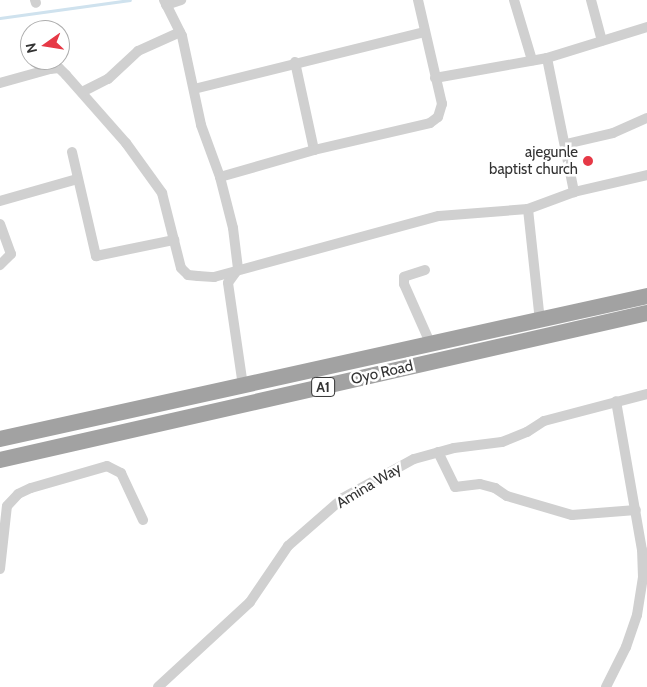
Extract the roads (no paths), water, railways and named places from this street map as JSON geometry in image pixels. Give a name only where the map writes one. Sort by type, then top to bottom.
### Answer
[{"type":"highway","name":"Oyo Road","points":[[0,439],[647,296]]},
{"type":"highway","name":"Oyo Road","points":[[0,460],[647,313]]},
{"type":"street","points":[[181,0],[165,2],[180,32],[202,126],[220,177],[233,228],[238,269],[228,283],[243,386]]},
{"type":"street","points":[[220,177],[314,150],[430,122],[438,117],[442,104],[418,0]]},
{"type":"street","points":[[514,0],[532,60]]},
{"type":"street","points":[[591,0],[602,41]]},
{"type":"street","points":[[435,78],[547,58],[647,27]]},
{"type":"street","points":[[82,92],[108,79],[138,50],[180,32]]},
{"type":"street","points":[[194,89],[295,62],[425,32]]},
{"type":"street","points":[[547,58],[566,144],[574,192]]},
{"type":"street","points":[[295,62],[314,150]]},
{"type":"street","points":[[0,83],[59,68],[126,143],[162,193],[181,268],[188,275],[214,277],[439,216],[528,209],[574,192],[647,175]]},
{"type":"street","points":[[566,144],[613,133],[647,118]]},
{"type":"street","points":[[72,152],[96,256],[174,240]]},
{"type":"street","points":[[0,201],[77,179]]},
{"type":"street","points":[[528,209],[540,321]]},
{"type":"street","points":[[0,224],[11,254],[0,265]]},
{"type":"street","points":[[425,270],[404,277],[404,284],[416,316],[431,345]]},
{"type":"street","name":"Amina Way","points":[[158,687],[250,602],[288,546],[344,498],[414,459],[438,452],[502,442],[527,432],[544,421],[647,394]]},
{"type":"street","points":[[606,687],[626,647],[642,592],[642,550],[616,401]]},
{"type":"street","points":[[438,452],[455,487],[488,486],[507,496],[572,515],[636,510]]},
{"type":"street","points":[[0,569],[7,506],[18,494],[31,488],[107,466],[121,473],[143,520]]},
{"type":"waterway","points":[[0,18],[130,0]]},
{"type":"place","name":"ajegunle baptist church","points":[[588,161]]}]
